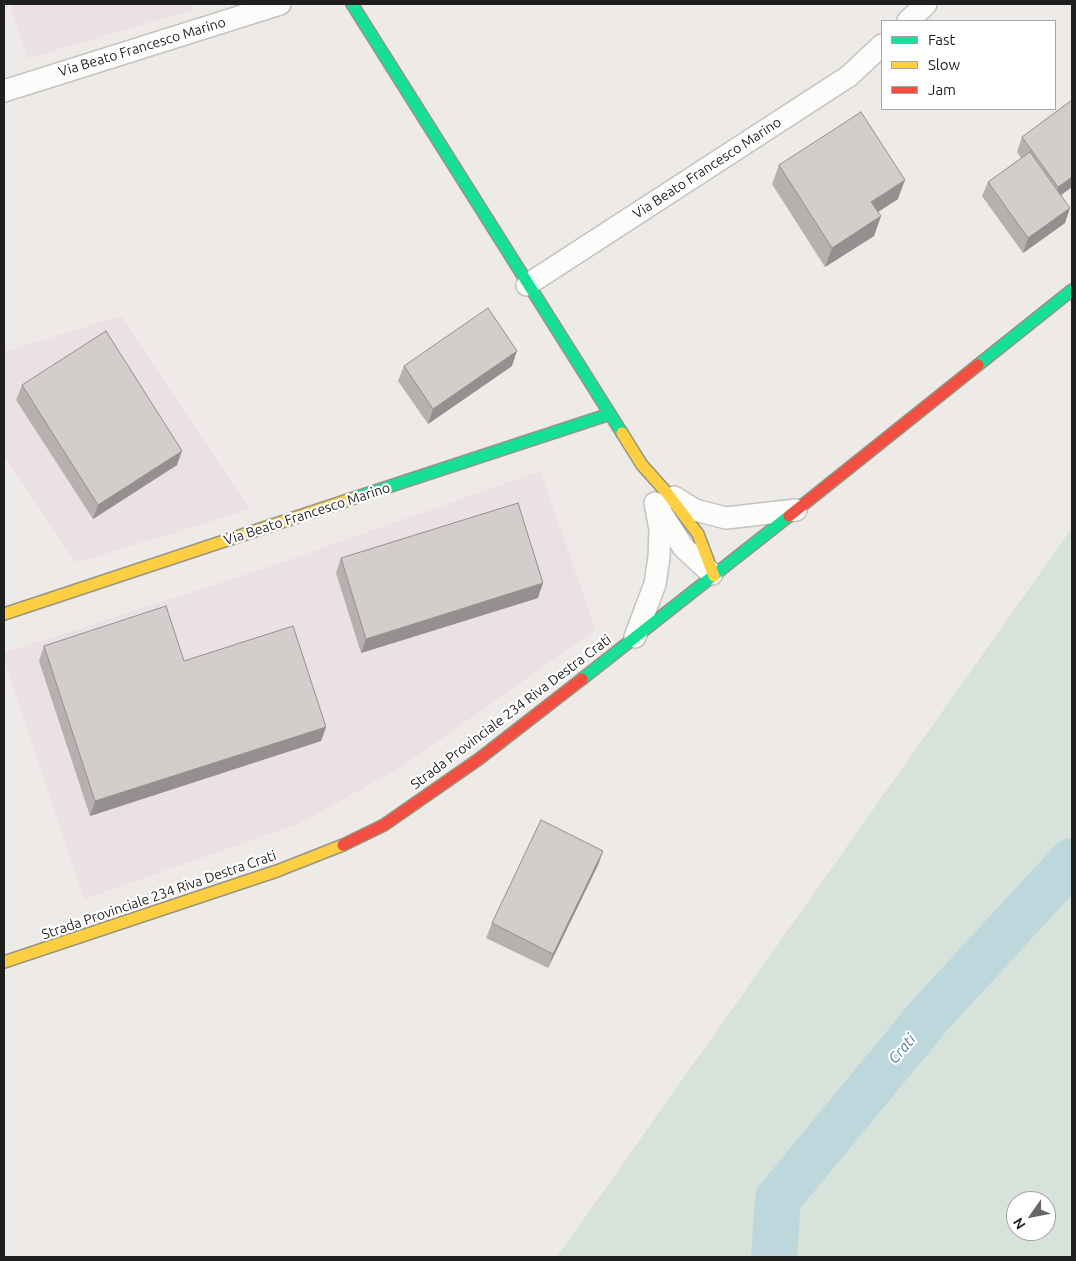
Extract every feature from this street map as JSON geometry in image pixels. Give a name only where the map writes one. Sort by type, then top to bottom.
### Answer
[{"type":"main road","points":[[352,4],[642,465]]},
{"type":"main road","points":[[714,576],[1072,290]]},
{"type":"main road","name":"Via Beato Francesco Marino","points":[[4,614],[610,414]]},
{"type":"main road","name":"Strada Provinciale 234 Riva Destra Crati","points":[[4,962],[277,872],[328,852],[384,825],[479,759],[714,576]]},
{"type":"street","name":"Via Beato Francesco Marino","points":[[4,91],[280,4]]},
{"type":"street","points":[[909,20],[926,4]]},
{"type":"street","name":"Via Beato Francesco Marino","points":[[527,285],[849,76],[881,46]]},
{"type":"street","points":[[642,465],[661,498],[683,546],[714,576]]},
{"type":"street","points":[[661,498],[726,518],[796,510]]},
{"type":"street","points":[[635,637],[657,575],[661,498]]},
{"type":"shaded area","points":[[10,4],[191,4],[193,10],[28,58]]},
{"type":"shaded area","points":[[121,316],[250,509],[76,563],[4,456],[4,352]]},
{"type":"shaded area","points":[[541,471],[595,630],[401,767],[300,823],[84,899],[4,660],[4,653],[269,567]]},
{"type":"shaded area","points":[[1072,528],[1072,1257],[557,1257]]},
{"type":"building","points":[[1072,100],[1072,177],[1058,187],[1022,137]]},
{"type":"building","points":[[861,112],[905,180],[871,202],[881,216],[832,248],[779,165]]},
{"type":"building","points":[[1030,152],[1070,208],[1028,238],[988,182]]},
{"type":"building","points":[[488,308],[517,351],[433,409],[404,366]]},
{"type":"building","points":[[106,331],[182,451],[98,505],[22,385]]},
{"type":"building","points":[[518,503],[543,583],[366,639],[341,558]]},
{"type":"building","points":[[166,606],[184,661],[293,626],[326,727],[95,801],[44,646]]},
{"type":"building","points":[[541,820],[603,851],[553,954],[492,923]]},
{"type":"waterway","name":"Crati","points":[[774,1257],[778,1199],[930,1015],[1072,861]]},
{"type":"traffic: fast","points":[[352,4],[622,433]]},
{"type":"traffic: fast","points":[[978,365],[1072,290]]},
{"type":"traffic: fast","points":[[351,499],[610,414]]},
{"type":"traffic: fast","points":[[582,679],[789,516]]},
{"type":"traffic: slow","points":[[622,433],[642,465],[667,493],[698,534],[714,576]]},
{"type":"traffic: slow","points":[[4,614],[351,499]]},
{"type":"traffic: slow","points":[[4,962],[277,871],[343,845]]},
{"type":"traffic: jam","points":[[789,516],[978,365]]},
{"type":"traffic: jam","points":[[343,845],[384,825],[479,759],[582,679]]}]
